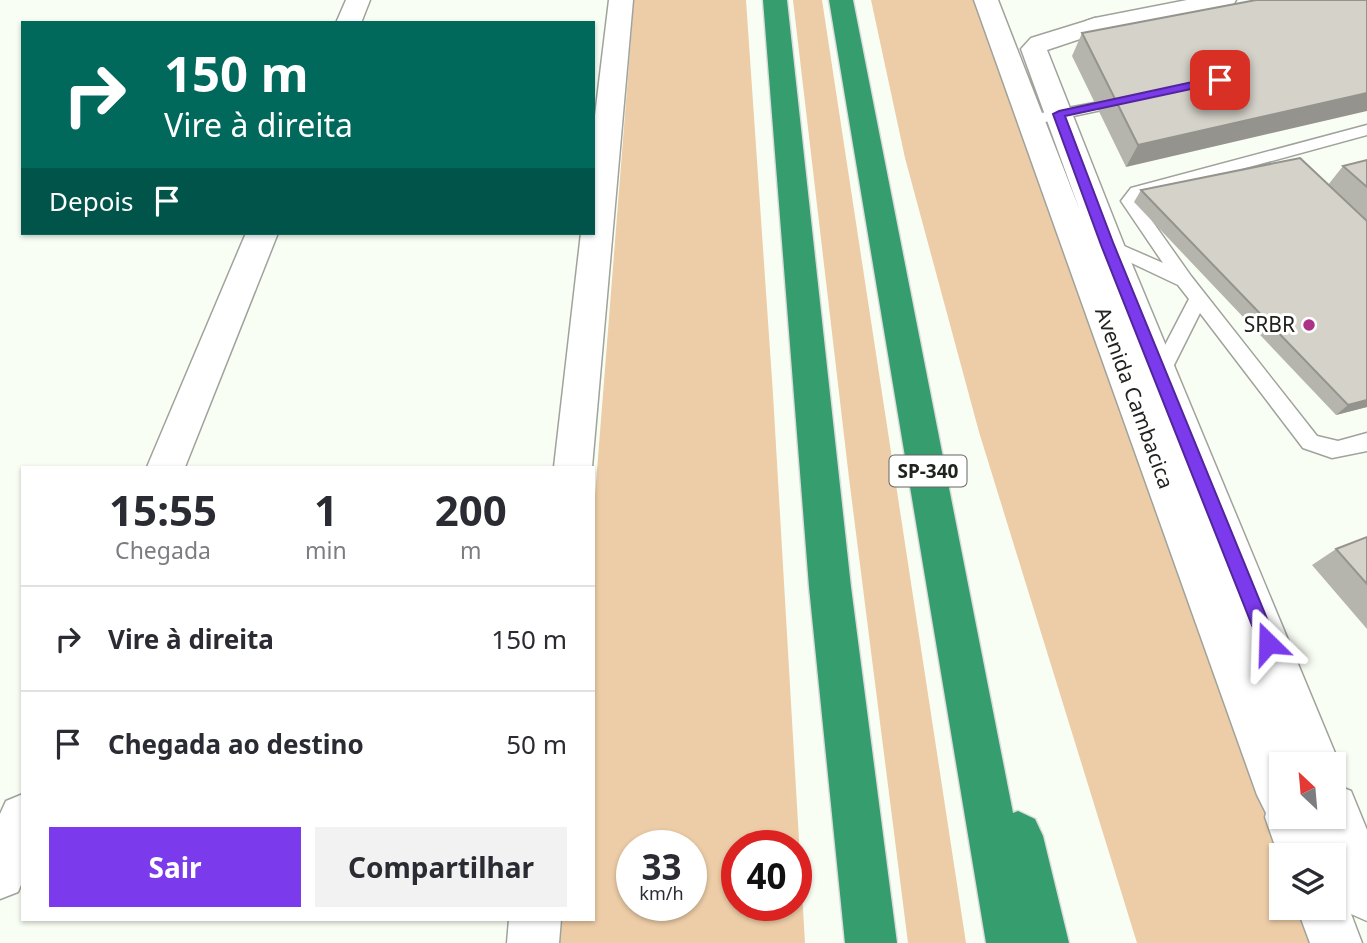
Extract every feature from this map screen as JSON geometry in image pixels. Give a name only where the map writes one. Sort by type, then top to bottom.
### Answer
[{"type":"highway","points":[[775,0],[830,587],[872,943]]},
{"type":"highway","name":"SP-340","points":[[841,0],[861,96],[1012,943]]},
{"type":"highway","points":[[854,0],[861,96]]},
{"type":"highway","points":[[912,383],[1042,943]]},
{"type":"street","points":[[349,21],[358,0]]},
{"type":"street","points":[[573,466],[621,0]]},
{"type":"street","name":"Avenida Cambacica","points":[[986,0],[1108,245],[1311,752]]},
{"type":"street","points":[[1015,12],[1054,27],[1095,26],[1223,0]]},
{"type":"street","name":"Avenida Cambacica","points":[[1095,26],[1040,43],[1034,48],[1045,117],[1269,761]]},
{"type":"street","points":[[166,466],[261,235]]},
{"type":"street","points":[[1347,816],[1367,895]]},
{"type":"street","points":[[0,874],[21,823]]},
{"type":"street","points":[[1327,920],[1336,943]]},
{"type":"street","points":[[533,943],[535,921]]},
{"type":"lane","points":[[1045,117],[1127,104],[1103,83]]},
{"type":"lane","points":[[1367,130],[1137,192],[1129,201],[1185,281],[1310,442],[1327,451],[1336,452],[1367,442]]},
{"type":"lane","points":[[1280,153],[1300,171]]},
{"type":"lane","points":[[1108,245],[1185,281]]},
{"type":"lane","points":[[1160,374],[1198,298]]},
{"type":"shaded area","points":[[634,0],[746,0],[773,394],[798,830],[721,830],[721,921],[804,921],[805,943],[557,943],[559,921],[595,921],[595,496]]},
{"type":"shaded area","points":[[793,0],[822,0],[966,943],[908,943],[849,478]]},
{"type":"shaded area","points":[[871,0],[978,0],[1034,168],[1269,823],[1269,830],[1272,830],[1276,843],[1269,843],[1269,920],[1304,920],[1312,943],[1137,943],[979,432],[905,158]]},
{"type":"building","points":[[1256,0],[1367,0],[1367,93],[1138,145],[1082,33]]},
{"type":"building","name":"SRBR","points":[[1300,158],[1367,221],[1367,400],[1348,405],[1141,190]]},
{"type":"building","points":[[1367,160],[1367,187],[1343,166]]},
{"type":"building","points":[[1367,537],[1367,584],[1336,549]]},
{"type":"place","name":"SRBR","points":[[1309,325]]},
{"type":"route","points":[[1220,80],[1059,114],[1108,245],[1268,643]]}]
